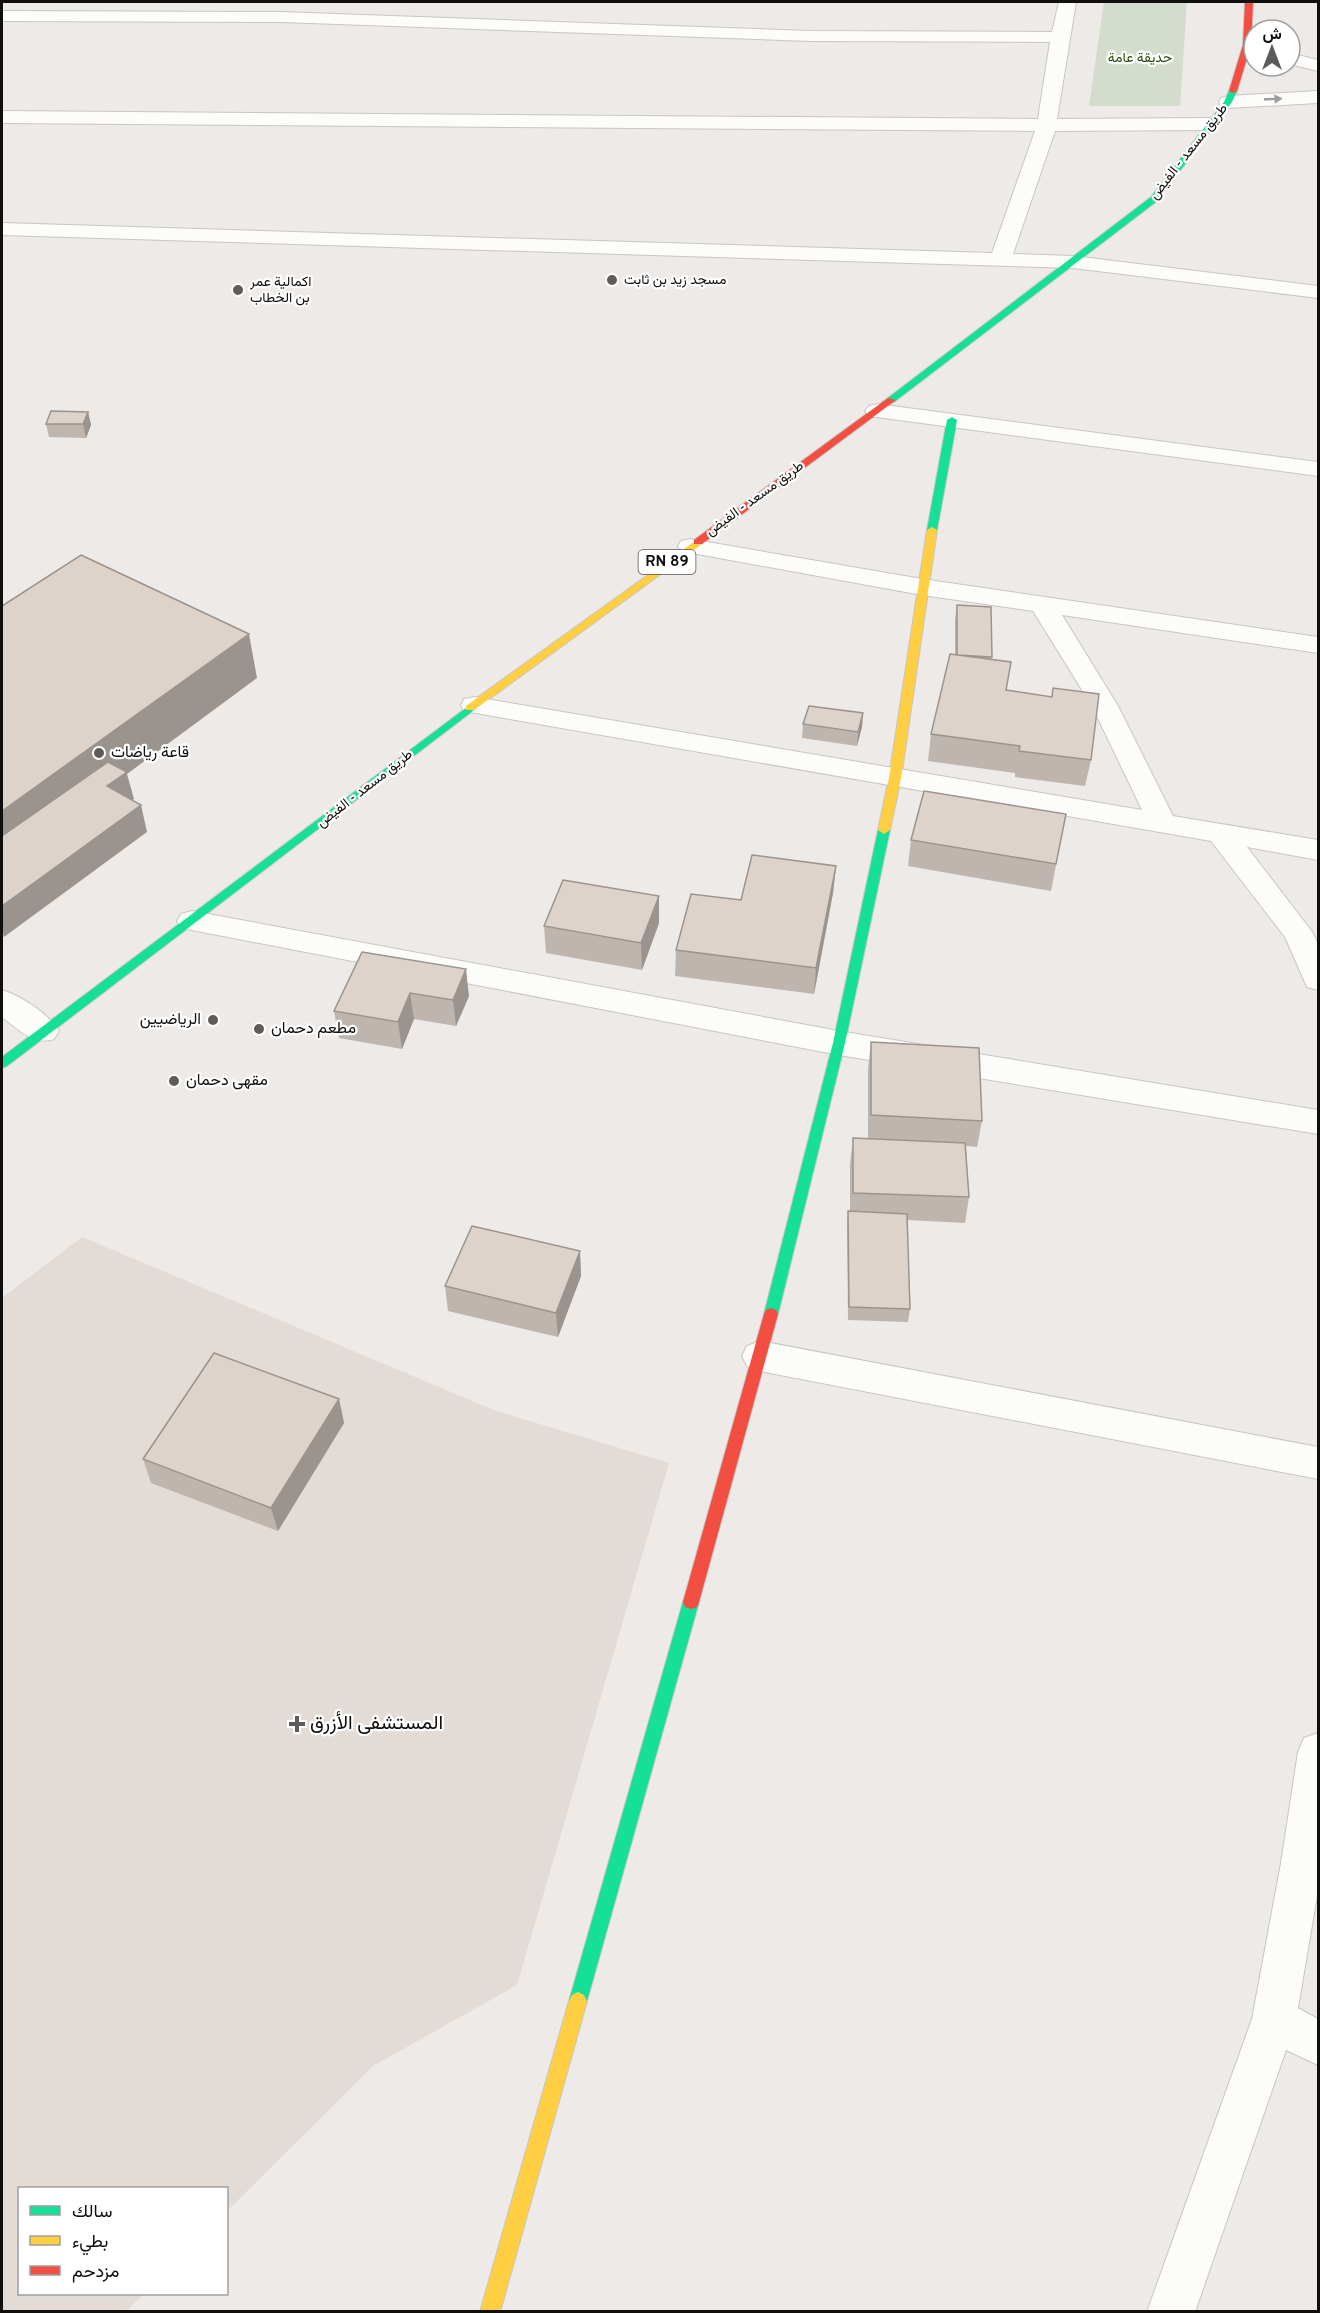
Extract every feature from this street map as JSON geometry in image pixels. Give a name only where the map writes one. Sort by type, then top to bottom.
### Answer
[{"type":"main road","name":"طريق مسعد - الفيض","points":[[1249,2],[1250,18]]},
{"type":"main road","name":"طريق مسعد - الفيض","points":[[2,1064],[474,705],[877,411],[1154,200],[1209,124],[1228,102],[1242,68]]},
{"type":"main road","points":[[490,2312],[760,1356],[839,1043],[895,778],[922,587],[952,420]]},
{"type":"street","points":[[2,14],[11,2]]},
{"type":"street","points":[[1000,260],[1047,125],[1067,2]]},
{"type":"street","points":[[2,14],[284,9],[810,36],[1060,37]]},
{"type":"street","points":[[1302,61],[1318,66]]},
{"type":"street","points":[[1228,102],[1318,97]]},
{"type":"street","points":[[2,117],[1047,125],[1209,124]]},
{"type":"street","points":[[2,229],[1073,262],[1318,292]]},
{"type":"street","points":[[877,411],[1318,469]]},
{"type":"street","points":[[690,546],[922,587],[1318,645]]},
{"type":"street","points":[[1042,604],[1105,706],[1163,824]]},
{"type":"street","points":[[474,705],[1318,850]]},
{"type":"street","points":[[1221,834],[1298,933],[1318,979]]},
{"type":"street","points":[[192,921],[839,1043],[1318,1122]]},
{"type":"street","points":[[2,1001],[43,1031]]},
{"type":"street","points":[[760,1356],[1318,1463]]},
{"type":"street","points":[[1172,2312],[1274,2019],[1302,1863],[1318,1752]]},
{"type":"street","points":[[1274,2019],[1318,2043]]},
{"type":"shaded area","name":"المستشفى الأزرق","points":[[82,1237],[496,1411],[669,1463],[517,1985],[373,2066],[228,2210],[228,2187],[18,2187],[18,2295],[143,2295],[126,2311],[2,2312],[2,1298]]},
{"type":"green space","name":"حديقة عامة","points":[[1104,2],[1187,2],[1180,106],[1089,106]]},
{"type":"building","points":[[51,411],[88,412],[83,424],[46,424]]},
{"type":"building","points":[[81,555],[249,634],[2,811],[2,606]]},
{"type":"building","points":[[957,605],[991,607],[992,657],[957,655]]},
{"type":"building","points":[[950,654],[1011,662],[1006,690],[1052,697],[1053,688],[1099,694],[1091,760],[1019,751],[1020,746],[931,734]]},
{"type":"building","points":[[809,706],[863,713],[858,732],[803,724]]},
{"type":"building","points":[[108,762],[127,772],[107,786],[141,805],[2,906],[2,836]]},
{"type":"building","points":[[924,791],[1066,814],[1056,864],[911,840]]},
{"type":"building","points":[[752,855],[836,866],[816,968],[676,950],[691,894],[741,900]]},
{"type":"building","points":[[563,880],[659,896],[641,943],[544,926]]},
{"type":"building","points":[[362,952],[466,969],[453,1000],[410,993],[398,1022],[334,1011]]},
{"type":"building","points":[[871,1042],[979,1048],[982,1121],[871,1115]]},
{"type":"building","points":[[853,1138],[965,1143],[969,1197],[853,1193]]},
{"type":"building","points":[[848,1211],[907,1214],[910,1309],[849,1307]]},
{"type":"building","points":[[472,1226],[580,1251],[556,1313],[445,1286]]},
{"type":"building","points":[[214,1353],[339,1399],[271,1508],[143,1459]]},
{"type":"traffic: fast","points":[[891,400],[1154,199],[1228,102],[1233,91]]},
{"type":"traffic: fast","points":[[932,530],[952,420]]},
{"type":"traffic: fast","points":[[2,1063],[470,708]]},
{"type":"traffic: fast","points":[[771,1314],[839,1043],[884,830]]},
{"type":"traffic: fast","points":[[578,2001],[691,1602]]},
{"type":"traffic: slow","points":[[884,830],[895,778],[932,530]]},
{"type":"traffic: slow","points":[[470,708],[698,542]]},
{"type":"traffic: slow","points":[[490,2312],[578,2001]]},
{"type":"traffic: jam","points":[[1233,91],[1247,45],[1249,2]]},
{"type":"traffic: jam","points":[[698,542],[891,400]]},
{"type":"traffic: jam","points":[[691,1602],[771,1314]]},
{"type":"place","name":"مسجد زيد بن ثابت","points":[[612,280]]},
{"type":"place","name":"اكمالية عمر بن الخطاب","points":[[238,290]]},
{"type":"place","name":"قاعة رياضات","points":[[99,753]]},
{"type":"place","name":"الرياضيين","points":[[213,1020]]},
{"type":"place","name":"مطعم دحمان","points":[[259,1029]]},
{"type":"place","name":"مقهى دحمان","points":[[174,1081]]},
{"type":"place","name":"المستشفى الأزرق","points":[[297,1724]]}]
